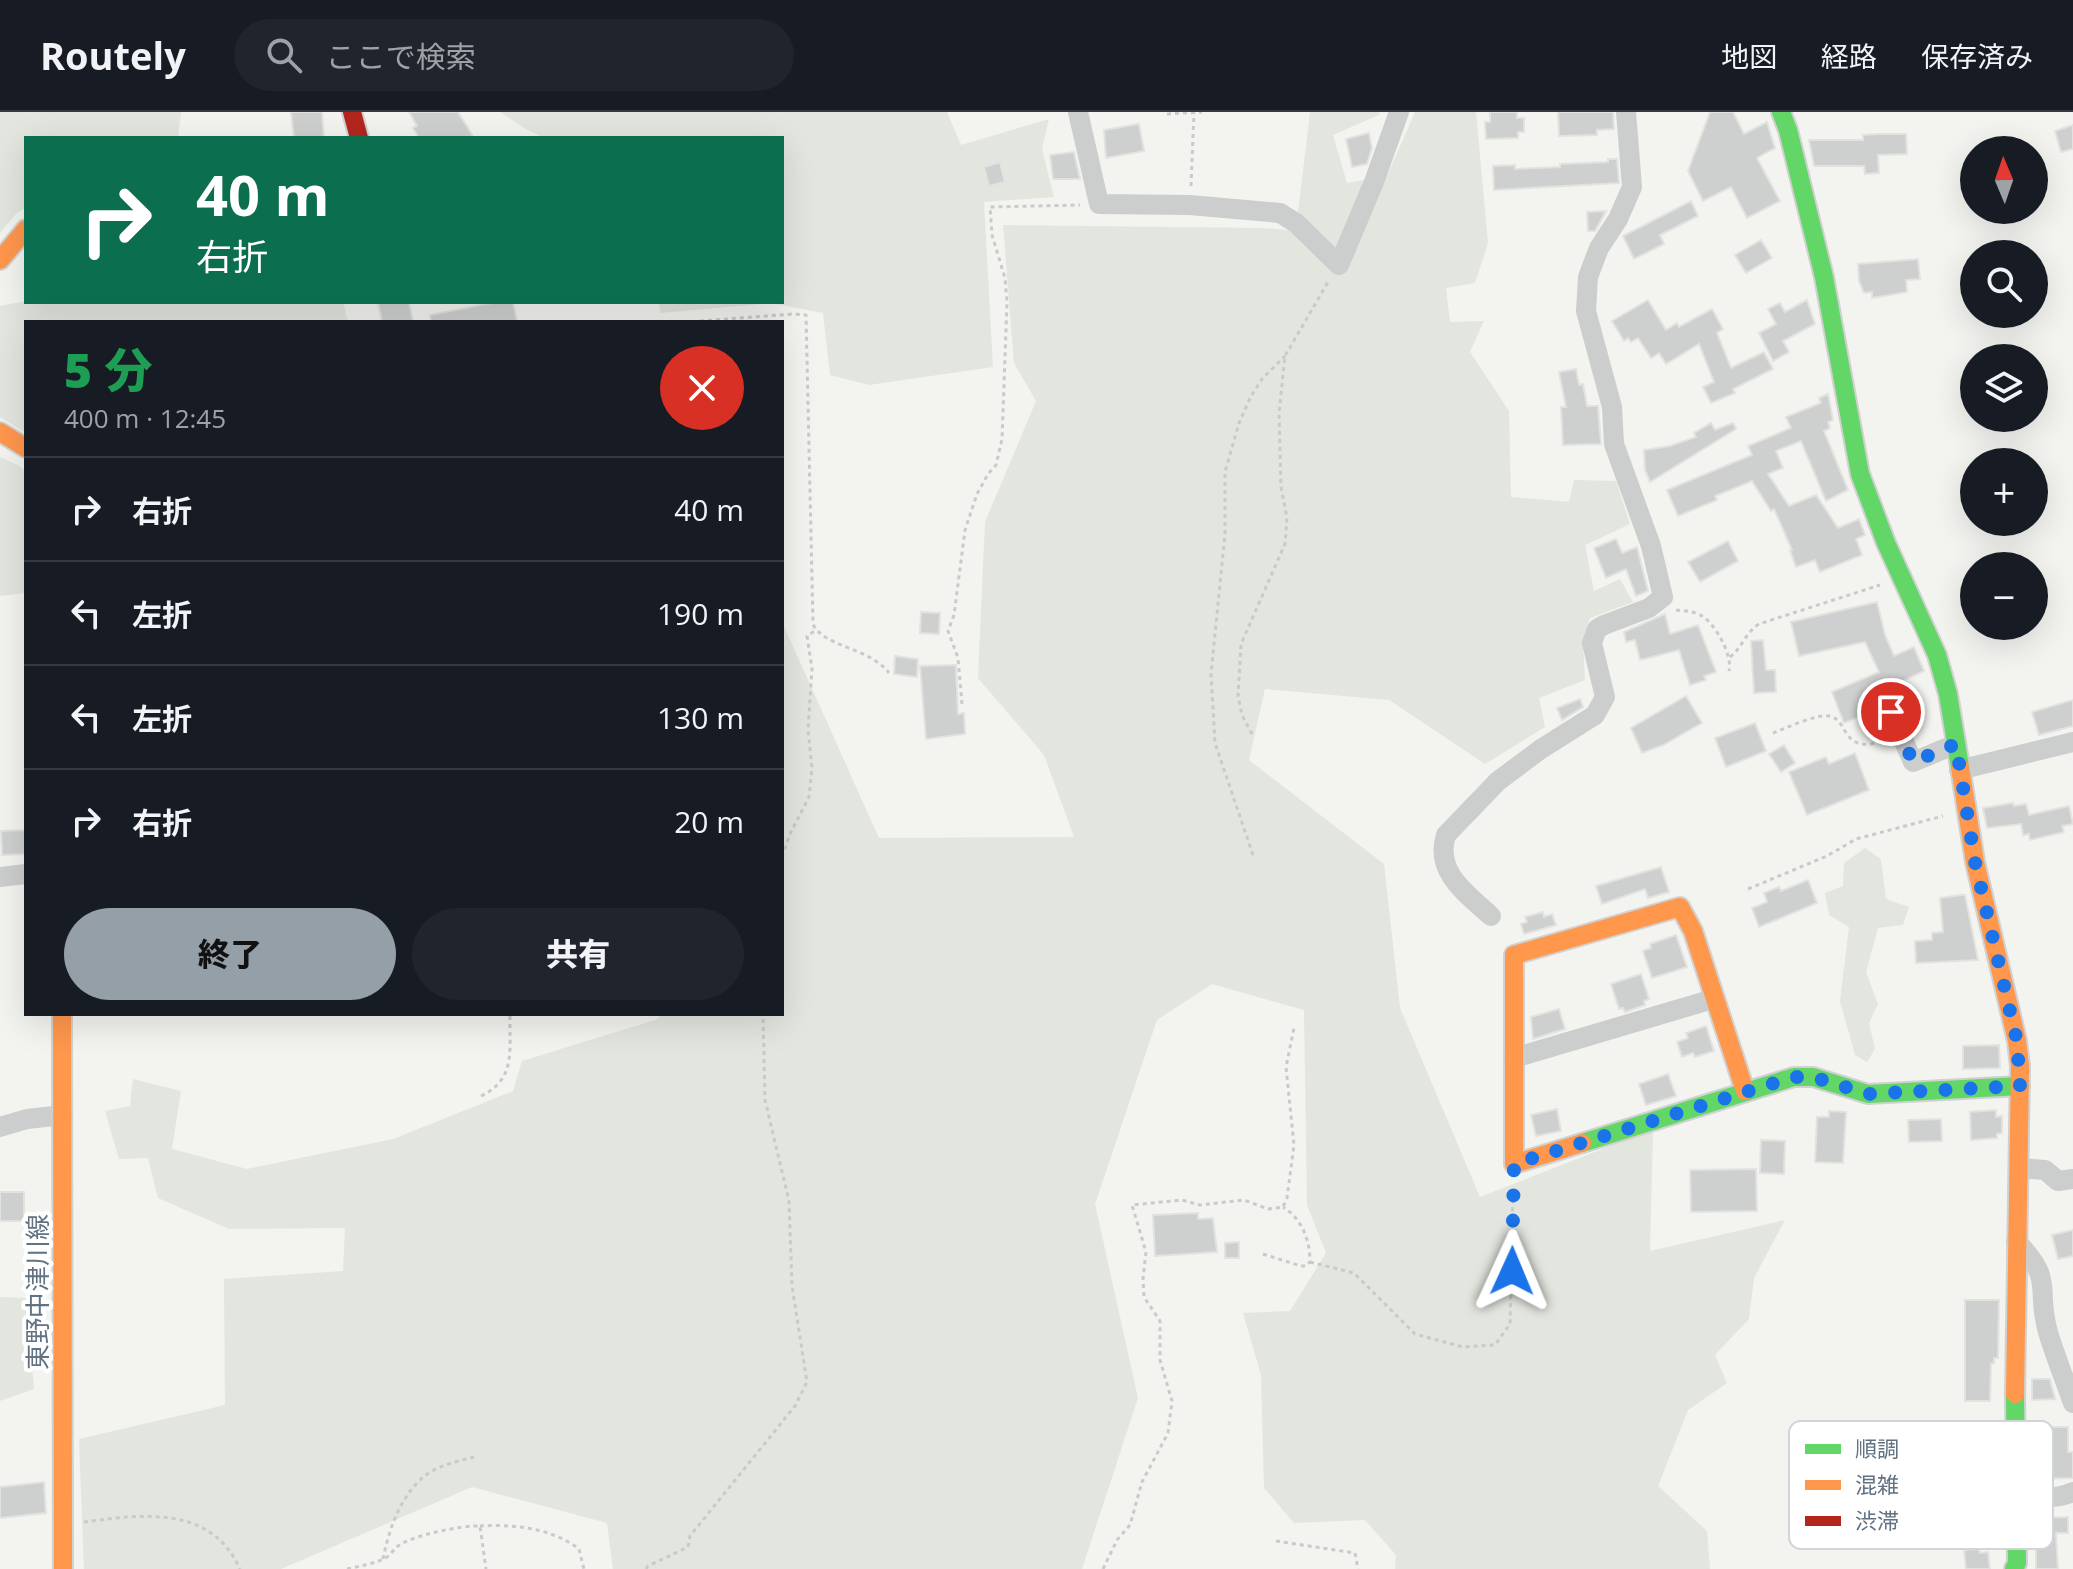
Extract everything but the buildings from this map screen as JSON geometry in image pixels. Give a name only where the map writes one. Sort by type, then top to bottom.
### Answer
[{"type":"street","points":[[352,112],[358,136]]},
{"type":"street","points":[[1078,112],[1099,204],[1190,205],[1280,213],[1296,223],[1339,265],[1399,112]]},
{"type":"street","points":[[1491,916],[1462,890],[1446,870],[1442,847],[1446,835],[1498,781],[1595,715],[1605,697],[1592,643],[1594,635],[1604,625],[1649,608],[1663,597],[1651,546],[1614,444],[1612,407],[1586,311],[1588,277],[1599,248],[1618,219],[1632,187],[1626,112]]},
{"type":"street","points":[[1789,118],[1824,277],[1860,474],[1937,655],[1948,694],[1975,862],[2017,1041],[2020,1086],[2016,1421]]},
{"type":"street","points":[[0,260],[24,231]]},
{"type":"street","points":[[0,432],[24,447]]},
{"type":"street","points":[[1891,712],[1913,762],[1956,744]]},
{"type":"street","points":[[1959,770],[2073,742]]},
{"type":"street","points":[[0,877],[24,874]]},
{"type":"street","points":[[1745,1091],[1693,931],[1680,907],[1514,955],[1514,1164],[1794,1077],[1813,1077],[1868,1094],[2020,1086]]},
{"type":"street","points":[[1514,1058],[1713,999]]},
{"type":"street","name":"東野中津川線","points":[[62,1016],[63,1569]]},
{"type":"street","points":[[0,1127],[27,1119],[63,1115]]},
{"type":"street","points":[[2019,1168],[2045,1170],[2058,1181],[2073,1179]]},
{"type":"street","points":[[2016,1241],[2035,1261],[2043,1278],[2047,1328],[2073,1403]]},
{"type":"street","points":[[2053,1495],[2073,1492]]},
{"type":"street","points":[[2014,1569],[2017,1549]]},
{"type":"path","points":[[1167,114],[1202,112]]},
{"type":"path","points":[[1190,205],[1194,113]]},
{"type":"path","points":[[962,704],[958,658],[948,631],[956,601],[965,530],[977,494],[996,465],[1002,439],[1007,302],[1005,278],[992,235],[990,207],[1099,204]]},
{"type":"path","points":[[1253,855],[1215,743],[1211,674],[1225,534],[1225,472],[1239,423],[1251,396],[1262,379],[1285,356],[1339,265]]},
{"type":"path","points":[[718,320],[806,315],[813,624],[824,638],[863,652],[889,673]]},
{"type":"path","points":[[1252,734],[1242,715],[1238,696],[1241,644],[1285,544],[1287,518],[1281,487],[1279,414],[1285,356]]},
{"type":"path","points":[[1730,657],[1738,651],[1749,631],[1759,624],[1829,599],[1903,579]]},
{"type":"path","points":[[1663,597],[1673,609],[1695,612],[1706,619],[1730,657],[1729,671]]},
{"type":"path","points":[[784,851],[809,797],[812,768],[808,730],[812,669],[807,636],[816,630]]},
{"type":"path","points":[[1773,733],[1829,716],[1836,720],[1847,736],[1867,745],[1900,734]]},
{"type":"path","points":[[1748,889],[1827,856],[1856,839],[1966,810]]},
{"type":"path","points":[[784,835],[790,834]]},
{"type":"path","points":[[481,1096],[501,1084],[506,1075],[510,1016]]},
{"type":"path","points":[[646,1569],[656,1561],[688,1547],[690,1536],[795,1406],[807,1382],[792,1286],[789,1201],[765,1100],[763,1016]]},
{"type":"path","points":[[1283,1207],[1294,1145],[1286,1067],[1294,1028]]},
{"type":"path","points":[[1263,1254],[1301,1266],[1310,1262],[1354,1273],[1415,1334],[1463,1347],[1495,1345],[1510,1324],[1514,1164]]},
{"type":"path","points":[[1103,1569],[1117,1540],[1130,1525],[1142,1482],[1168,1433],[1172,1401],[1160,1360],[1160,1321],[1144,1297],[1146,1252],[1132,1205],[1182,1200],[1200,1205],[1244,1200],[1268,1209],[1283,1207],[1303,1229],[1310,1262]]},
{"type":"path","points":[[381,1569],[396,1515],[409,1493],[427,1474],[474,1457]]},
{"type":"path","points":[[64,1522],[146,1517],[186,1520],[208,1530],[232,1551],[240,1569]]},
{"type":"path","points":[[347,1569],[370,1565],[407,1541],[467,1525],[514,1526],[552,1534],[579,1549],[584,1569]]},
{"type":"path","points":[[480,1526],[486,1569]]},
{"type":"path","points":[[1276,1541],[1355,1553],[1358,1569]]},
{"type":"shaded area","points":[[0,112],[181,112],[178,136],[24,136],[24,208],[0,233]]},
{"type":"shaded area","points":[[500,112],[947,112],[961,145],[1049,119],[1042,149],[1054,197],[984,202],[993,367],[869,385],[830,375],[823,313],[776,304],[784,304],[784,136],[541,136]]},
{"type":"shaded area","points":[[1310,112],[1380,112],[1333,135],[1347,183],[1387,176],[1415,112],[1476,112],[1488,243],[1475,283],[1446,288],[1450,322],[1484,321],[1470,352],[1509,411],[1511,497],[1569,502],[1574,480],[1616,481],[1630,524],[1585,545],[1594,591],[1620,579],[1633,602],[1590,618],[1583,640],[1585,680],[1539,698],[1545,727],[1485,764],[1389,700],[1265,689],[1249,760],[1384,864],[1400,1008],[1480,1197],[1653,1129],[1650,1251],[1785,1220],[1754,1278],[1749,1319],[1715,1355],[1727,1383],[1688,1410],[1658,1486],[1707,1531],[1710,1569],[1395,1569],[1396,1555],[1365,1520],[1294,1523],[1264,1488],[1261,1375],[1243,1313],[1290,1311],[1326,1253],[1307,1205],[1304,1010],[1212,984],[1157,1020],[1095,1204],[1138,1398],[1082,1569],[613,1569],[607,1523],[472,1487],[281,1569],[84,1569],[79,1439],[225,1405],[224,1279],[343,1271],[345,1228],[229,1229],[158,1198],[148,1158],[119,1159],[105,1111],[130,1106],[133,1079],[181,1091],[172,1149],[247,1169],[393,1139],[513,1091],[522,1061],[658,1019],[659,1016],[784,1016],[784,626],[879,838],[1074,837],[1044,755],[978,678],[985,522],[1036,401],[1014,363],[1003,225],[1263,228],[1318,232],[1298,212]]},
{"type":"shaded area","points":[[24,301],[24,304],[344,304],[348,320],[24,320],[24,432],[0,417],[0,306]]},
{"type":"shaded area","points":[[659,304],[760,304],[660,313]]},
{"type":"shaded area","points":[[0,457],[24,470],[24,593],[0,596]]},
{"type":"shaded area","points":[[1865,848],[1881,859],[1886,899],[1909,907],[1903,925],[1878,928],[1866,972],[1878,1004],[1869,1023],[1875,1049],[1867,1062],[1855,1055],[1840,1001],[1849,927],[1829,915],[1825,893],[1843,886],[1844,863]]},
{"type":"shaded area","points":[[0,1297],[26,1298],[34,1389],[0,1401]]},
{"type":"traffic: fast","points":[[1781,112],[1824,277],[1860,474],[1886,543],[1937,655],[1948,694],[1960,767]]},
{"type":"traffic: fast","points":[[1582,1143],[1794,1077],[1813,1077],[1868,1094],[2020,1086]]},
{"type":"traffic: fast","points":[[2015,1394],[2015,1421]]},
{"type":"traffic: fast","points":[[2014,1569],[2017,1549]]},
{"type":"traffic: slow","points":[[0,260],[24,231]]},
{"type":"traffic: slow","points":[[0,432],[24,447]]},
{"type":"traffic: slow","points":[[1960,767],[1975,862],[2017,1041],[2020,1066],[2015,1394]]},
{"type":"traffic: slow","points":[[1582,1143],[1514,1164],[1514,955],[1680,907],[1693,931],[1745,1091]]},
{"type":"traffic: slow","points":[[62,1016],[63,1569]]},
{"type":"traffic: jam","points":[[352,112],[358,136]]},
{"type":"route","points":[[1512,1271],[1514,1164],[1794,1077],[1813,1077],[1868,1094],[2020,1086],[2017,1041],[1975,862],[1956,744],[1913,762],[1891,712]]}]
